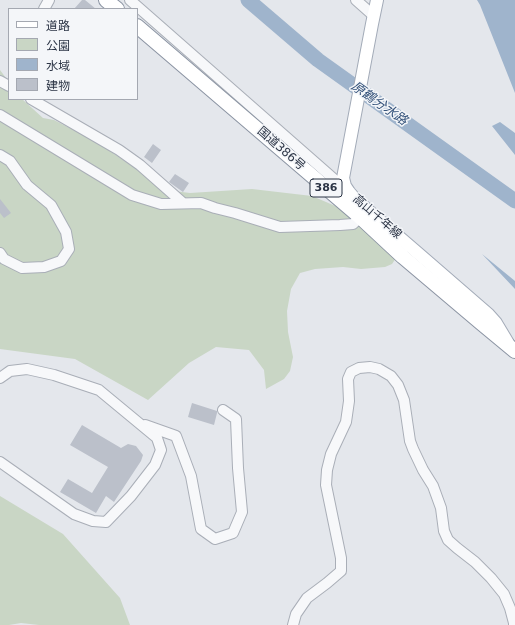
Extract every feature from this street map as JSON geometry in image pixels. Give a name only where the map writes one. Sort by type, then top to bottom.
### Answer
[{"type":"highway","points":[[106,0],[116,8]]},
{"type":"highway","name":"国道386号","points":[[138,27],[512,349]]},
{"type":"main road","points":[[344,182],[377,0]]},
{"type":"main road","name":"高山千年線","points":[[344,182],[349,192],[355,199],[488,314],[496,323],[512,349]]},
{"type":"street","points":[[130,0],[335,180],[344,182]]},
{"type":"street","points":[[356,0],[373,20]]},
{"type":"street","points":[[34,100],[119,150],[140,165],[183,203]]},
{"type":"street","points":[[0,115],[132,195],[160,204],[201,204],[280,227],[353,224],[360,217]]},
{"type":"street","points":[[0,154],[10,161],[28,185],[51,205],[66,232],[69,249],[61,261],[44,266],[22,268],[4,259],[0,252]]},
{"type":"street","points":[[293,625],[296,614],[307,598],[341,571],[341,558],[326,485],[327,470],[331,454],[346,422],[349,401],[348,379],[351,372],[358,368],[370,367],[379,369],[391,376],[398,385],[404,400],[410,441],[423,470],[433,486],[441,508],[444,531],[448,540],[475,562],[504,594],[510,608],[514,625]]},
{"type":"street","points":[[0,378],[10,371],[27,369],[54,375],[99,390],[157,438],[161,450],[155,465],[131,496],[106,522],[93,521],[74,514],[0,462]]},
{"type":"street","points":[[138,422],[176,436],[191,476],[201,529],[215,538],[233,533],[242,512],[236,419],[223,410]]},
{"type":"green space","points":[[0,70],[8,81],[8,100],[23,100],[43,118],[54,120],[95,141],[132,166],[174,191],[190,193],[252,189],[312,196],[354,214],[398,255],[392,264],[385,267],[361,269],[343,267],[315,269],[300,273],[291,289],[287,311],[288,332],[293,357],[290,371],[284,379],[266,389],[264,370],[249,350],[216,347],[189,363],[148,400],[75,359],[0,349]]},
{"type":"green space","points":[[0,496],[63,534],[120,598],[130,625],[39,625],[21,623],[0,625]]},
{"type":"water","points":[[477,0],[515,0],[515,93],[480,5]]},
{"type":"water","points":[[500,122],[515,133],[515,155],[492,126]]},
{"type":"water","points":[[482,254],[515,281],[515,289]]},
{"type":"building","points":[[82,0],[85,0],[95,8],[75,8]]},
{"type":"building","points":[[153,144],[161,150],[152,163],[144,157]]},
{"type":"building","points":[[175,174],[189,183],[183,192],[169,182]]},
{"type":"building","points":[[0,199],[11,213],[4,218],[0,213]]},
{"type":"building","points":[[192,403],[217,411],[214,425],[188,417]]},
{"type":"building","points":[[82,425],[121,448],[128,444],[136,446],[143,455],[141,461],[114,502],[106,496],[96,513],[60,492],[68,479],[92,493],[108,467],[70,445]]},
{"type":"waterway","name":"原鶴分水路","points":[[248,0],[318,60],[515,201]]}]
